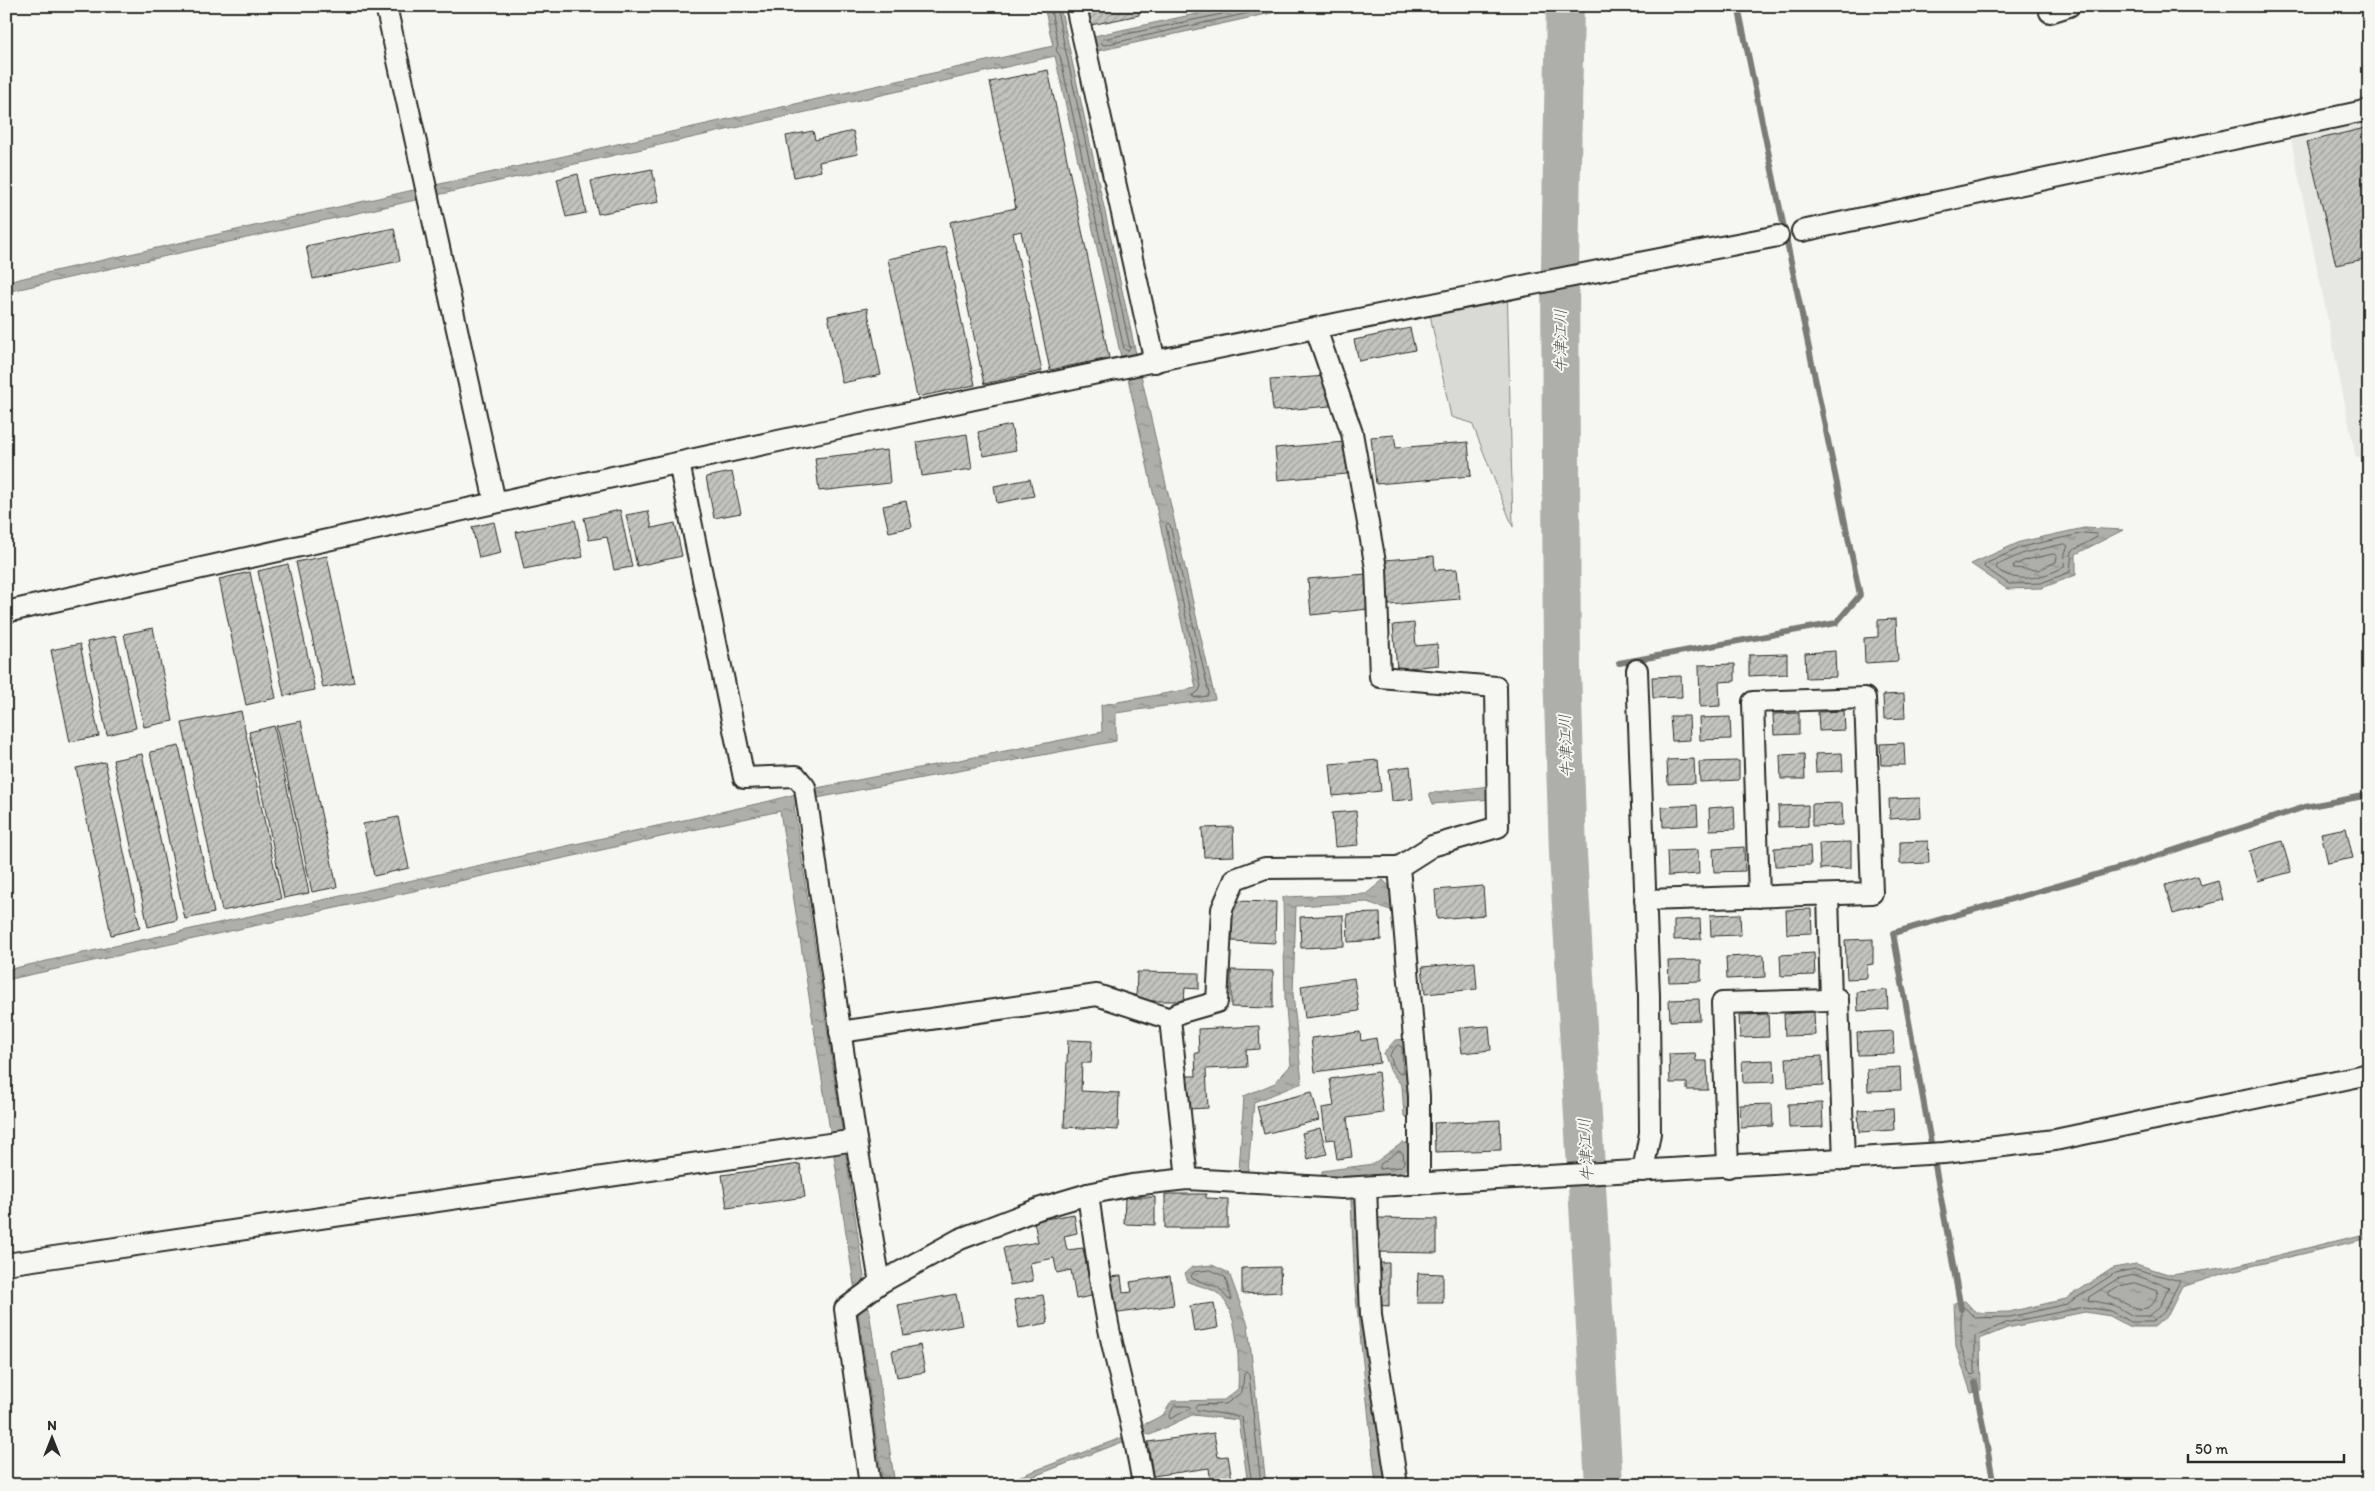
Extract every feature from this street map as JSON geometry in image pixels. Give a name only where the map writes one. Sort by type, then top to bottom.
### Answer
[{"type":"street","points":[[386,6],[495,502]]},
{"type":"street","points":[[1076,6],[1155,362]]},
{"type":"street","points":[[1802,231],[2369,110]]},
{"type":"street","points":[[6,612],[495,502],[1155,362],[1778,236]]},
{"type":"street","points":[[1170,1019],[1179,1013],[1217,1002],[1222,909],[1235,879],[1265,868],[1399,867],[1432,846],[1498,827],[1496,687],[1380,677],[1376,568],[1354,442],[1316,329]]},
{"type":"street","points":[[679,463],[744,778],[796,776],[805,787],[876,1286]]},
{"type":"street","points":[[1637,670],[1649,996],[1650,1133],[1644,1171]]},
{"type":"street","points":[[1645,900],[1759,897],[1872,893],[1865,698],[1752,702],[1759,897]]},
{"type":"street","points":[[1399,867],[1419,1096],[1419,1184]]},
{"type":"street","points":[[1828,894],[1831,1000]]},
{"type":"street","points":[[840,1032],[1096,995],[1170,1019]]},
{"type":"street","points":[[1728,1166],[1722,1003],[1838,1000],[1844,1160]]},
{"type":"street","points":[[1170,1019],[1187,1179]]},
{"type":"street","points":[[870,1485],[845,1310],[876,1286],[960,1239],[1041,1208],[1088,1194],[1132,1184],[1187,1179],[1342,1188],[1944,1153],[2055,1140],[2369,1074]]},
{"type":"street","points":[[6,1264],[856,1140]]},
{"type":"street","points":[[1366,1187],[1371,1315],[1397,1485]]},
{"type":"street","points":[[1088,1194],[1098,1270],[1135,1435],[1143,1485]]},
{"type":"shaded area","points":[[2369,103],[2369,455],[2356,458],[2287,120]]},
{"type":"shaded area","points":[[1507,281],[1513,527],[1472,423],[1451,417],[1427,300]]},
{"type":"water","points":[[1044,6],[1060,6],[1136,354],[1121,357],[1055,56],[433,196],[431,186],[1053,46]]},
{"type":"water","points":[[1232,6],[1303,6],[1098,51],[1094,36]]},
{"type":"water","points":[[418,189],[420,199],[6,292],[6,282]]},
{"type":"water","points":[[1141,375],[1215,699],[1116,713],[1116,741],[817,798],[794,806],[895,1485],[883,1485],[854,1284],[780,811],[6,980],[6,970],[770,801],[817,788],[1102,732],[1101,705],[1196,688],[1128,378]]},
{"type":"water","points":[[2084,528],[2123,530],[2076,554],[2076,575],[2042,588],[2007,589],[1971,564],[2020,542]]},
{"type":"water","points":[[1490,786],[1491,799],[1433,804],[1429,793]]},
{"type":"water","points":[[1383,880],[1393,890],[1396,912],[1367,902],[1296,906],[1293,994],[1302,1083],[1254,1102],[1248,1171],[1239,1171],[1244,1096],[1275,1083],[1291,1065],[1285,997],[1283,897],[1366,894]]},
{"type":"water","points":[[1407,1039],[1409,1119],[1404,1116],[1402,1086],[1390,1070],[1384,1053],[1395,1040]]},
{"type":"water","points":[[1402,1143],[1407,1143],[1409,1165],[1403,1173],[1359,1177],[1362,1286],[1386,1485],[1376,1485],[1355,1288],[1350,1180],[1322,1177],[1322,1171],[1373,1164]]},
{"type":"water","points":[[2369,1233],[2369,1238],[2235,1270],[2182,1287],[2168,1315],[2154,1327],[2130,1327],[2110,1316],[2085,1312],[2007,1328],[1980,1339],[1981,1390],[1971,1393],[1956,1347],[1954,1303],[1965,1301],[1976,1313],[2009,1312],[2066,1299],[2113,1268],[2136,1264],[2171,1275],[2229,1267]]},
{"type":"water","points":[[1212,1265],[1229,1273],[1248,1325],[1266,1485],[1248,1485],[1239,1420],[1192,1415],[1150,1435],[1143,1434],[1011,1485],[997,1485],[1142,1430],[1143,1425],[1163,1415],[1172,1401],[1224,1400],[1238,1389],[1238,1350],[1229,1309],[1223,1298],[1214,1291],[1188,1282],[1185,1273],[1192,1267]]},
{"type":"building","points":[[1087,6],[1138,6],[1139,15],[1091,25]]},
{"type":"building","points":[[1048,70],[1109,358],[1050,370],[1021,231],[1013,233],[1042,371],[984,384],[950,222],[1016,208],[990,82]]},
{"type":"building","points":[[2369,127],[2369,258],[2336,265],[2307,142]]},
{"type":"building","points":[[813,131],[815,140],[853,131],[858,154],[819,162],[821,171],[794,177],[786,136]]},
{"type":"building","points":[[652,169],[659,202],[598,214],[591,181]]},
{"type":"building","points":[[578,174],[586,213],[566,217],[557,179]]},
{"type":"building","points":[[394,228],[400,261],[313,279],[306,246]]},
{"type":"building","points":[[946,247],[975,385],[917,397],[888,259]]},
{"type":"building","points":[[867,308],[881,375],[842,383],[828,316]]},
{"type":"building","points":[[1410,328],[1415,350],[1359,361],[1354,340]]},
{"type":"building","points":[[1327,376],[1330,406],[1273,411],[1270,380]]},
{"type":"building","points":[[1011,425],[1016,450],[984,456],[978,432]]},
{"type":"building","points":[[967,434],[972,469],[922,476],[917,442]]},
{"type":"building","points":[[1394,435],[1396,448],[1468,442],[1471,476],[1376,484],[1371,437]]},
{"type":"building","points":[[1345,442],[1347,474],[1278,480],[1275,448]]},
{"type":"building","points":[[887,450],[890,483],[819,491],[815,458]]},
{"type":"building","points":[[732,472],[741,513],[714,518],[706,477]]},
{"type":"building","points":[[1030,479],[1034,496],[997,503],[994,486]]},
{"type":"building","points":[[906,501],[912,527],[889,532],[883,506]]},
{"type":"building","points":[[620,510],[632,567],[614,570],[607,537],[589,540],[584,518]]},
{"type":"building","points":[[648,511],[652,528],[675,523],[682,556],[637,566],[626,515]]},
{"type":"building","points":[[575,520],[583,557],[524,569],[516,532]]},
{"type":"building","points":[[494,522],[501,553],[479,558],[472,527]]},
{"type":"building","points":[[327,556],[354,682],[323,688],[296,562]]},
{"type":"building","points":[[1434,556],[1435,570],[1457,569],[1460,599],[1389,605],[1385,560]]},
{"type":"building","points":[[288,564],[315,690],[284,696],[258,571]]},
{"type":"building","points":[[250,572],[276,698],[246,705],[219,579]]},
{"type":"building","points":[[1366,574],[1369,609],[1311,615],[1308,579]]},
{"type":"building","points":[[1896,619],[1898,661],[1865,663],[1864,638],[1878,637],[1878,620]]},
{"type":"building","points":[[1414,623],[1416,646],[1437,644],[1439,665],[1397,669],[1393,625]]},
{"type":"building","points":[[153,628],[173,721],[144,727],[124,634]]},
{"type":"building","points":[[116,636],[136,728],[107,735],[87,642]]},
{"type":"building","points":[[80,644],[99,736],[70,742],[51,650]]},
{"type":"building","points":[[1835,651],[1836,677],[1806,678],[1805,653]]},
{"type":"building","points":[[1787,654],[1787,674],[1749,676],[1749,655]]},
{"type":"building","points":[[1735,664],[1735,681],[1719,682],[1720,706],[1700,707],[1699,665]]},
{"type":"building","points":[[1681,676],[1682,697],[1653,698],[1652,677]]},
{"type":"building","points":[[1904,694],[1905,718],[1884,719],[1883,695]]},
{"type":"building","points":[[241,711],[281,899],[222,911],[182,723]]},
{"type":"building","points":[[1844,711],[1845,730],[1819,731],[1818,712]]},
{"type":"building","points":[[1799,713],[1799,734],[1774,735],[1773,714]]},
{"type":"building","points":[[1670,716],[1689,716],[1690,740],[1672,741]]},
{"type":"building","points":[[1730,717],[1731,739],[1700,740],[1699,718]]},
{"type":"building","points":[[301,721],[337,887],[312,892],[276,726]]},
{"type":"building","points":[[274,726],[309,893],[284,898],[249,732]]},
{"type":"building","points":[[1904,743],[1905,765],[1881,765],[1880,744]]},
{"type":"building","points":[[179,746],[214,913],[185,919],[150,752]]},
{"type":"building","points":[[1842,753],[1843,771],[1816,772],[1815,754]]},
{"type":"building","points":[[142,754],[177,920],[148,927],[113,760]]},
{"type":"building","points":[[1804,754],[1805,779],[1781,779],[1780,755]]},
{"type":"building","points":[[1694,759],[1695,783],[1668,784],[1667,760]]},
{"type":"building","points":[[1378,760],[1381,791],[1333,796],[1330,764]]},
{"type":"building","points":[[1739,761],[1739,780],[1700,782],[1699,762]]},
{"type":"building","points":[[105,762],[140,928],[111,935],[76,768]]},
{"type":"building","points":[[1410,766],[1413,799],[1392,801],[1389,769]]},
{"type":"building","points":[[1920,798],[1921,817],[1890,819],[1889,799]]},
{"type":"building","points":[[1842,803],[1843,825],[1812,826],[1812,804]]},
{"type":"building","points":[[1697,805],[1698,825],[1663,827],[1662,807]]},
{"type":"building","points":[[1808,805],[1808,826],[1779,827],[1778,806]]},
{"type":"building","points":[[1734,806],[1735,829],[1710,830],[1709,808]]},
{"type":"building","points":[[1356,811],[1359,845],[1335,847],[1332,813]]},
{"type":"building","points":[[398,817],[409,868],[374,876],[363,824]]},
{"type":"building","points":[[1233,827],[1234,856],[1204,857],[1202,828]]},
{"type":"building","points":[[2346,828],[2353,858],[2328,863],[2321,833]]},
{"type":"building","points":[[1928,841],[1929,863],[1900,864],[1900,842]]},
{"type":"building","points":[[2282,841],[2291,872],[2258,881],[2249,851]]},
{"type":"building","points":[[1851,842],[1851,868],[1820,869],[1819,843]]},
{"type":"building","points":[[1810,846],[1811,865],[1775,866],[1774,848]]},
{"type":"building","points":[[1744,847],[1745,871],[1714,872],[1713,849]]},
{"type":"building","points":[[1698,850],[1699,874],[1668,876],[1667,851]]},
{"type":"building","points":[[2198,876],[2201,886],[2218,881],[2223,900],[2173,914],[2165,885]]},
{"type":"building","points":[[1483,886],[1485,915],[1437,919],[1435,890]]},
{"type":"building","points":[[1233,901],[1276,902],[1275,943],[1232,941]]},
{"type":"building","points":[[1811,909],[1812,933],[1787,934],[1786,910]]},
{"type":"building","points":[[1380,913],[1381,940],[1348,942],[1347,914]]},
{"type":"building","points":[[1740,914],[1741,935],[1711,936],[1710,915]]},
{"type":"building","points":[[1343,915],[1344,946],[1301,948],[1300,917]]},
{"type":"building","points":[[1700,919],[1701,939],[1674,940],[1674,920]]},
{"type":"building","points":[[1873,939],[1873,964],[1867,965],[1867,978],[1847,979],[1845,940]]},
{"type":"building","points":[[1814,953],[1815,975],[1781,976],[1780,955]]},
{"type":"building","points":[[1764,955],[1765,977],[1727,979],[1726,957]]},
{"type":"building","points":[[1701,960],[1701,981],[1669,982],[1668,961]]},
{"type":"building","points":[[1475,962],[1477,989],[1425,994],[1422,967]]},
{"type":"building","points":[[1231,970],[1273,971],[1273,1008],[1231,1007]]},
{"type":"building","points":[[1137,972],[1199,973],[1199,989],[1185,988],[1184,1001],[1136,1001]]},
{"type":"building","points":[[1354,978],[1359,1011],[1305,1018],[1301,986]]},
{"type":"building","points":[[1887,990],[1888,1009],[1858,1011],[1857,992]]},
{"type":"building","points":[[1699,999],[1700,1020],[1670,1021],[1669,1000]]},
{"type":"building","points":[[1814,1012],[1815,1035],[1785,1036],[1784,1014]]},
{"type":"building","points":[[1768,1014],[1769,1037],[1740,1038],[1739,1015]]},
{"type":"building","points":[[1259,1026],[1260,1049],[1246,1050],[1247,1067],[1206,1069],[1208,1108],[1188,1109],[1186,1076],[1196,1076],[1195,1053],[1199,1053],[1198,1029]]},
{"type":"building","points":[[1489,1026],[1491,1050],[1462,1053],[1459,1028]]},
{"type":"building","points":[[1893,1031],[1894,1054],[1858,1055],[1857,1033]]},
{"type":"building","points":[[1360,1032],[1361,1041],[1376,1038],[1380,1063],[1315,1072],[1311,1038]]},
{"type":"building","points":[[1068,1040],[1092,1041],[1091,1063],[1082,1063],[1081,1091],[1119,1093],[1118,1130],[1064,1127]]},
{"type":"building","points":[[1695,1053],[1696,1061],[1707,1061],[1708,1090],[1687,1090],[1687,1083],[1670,1083],[1669,1054]]},
{"type":"building","points":[[1822,1056],[1823,1086],[1788,1088],[1786,1058]]},
{"type":"building","points":[[1774,1060],[1775,1082],[1743,1083],[1742,1061]]},
{"type":"building","points":[[1900,1067],[1901,1090],[1868,1091],[1867,1069]]},
{"type":"building","points":[[1378,1072],[1383,1113],[1347,1118],[1352,1157],[1337,1159],[1334,1139],[1326,1140],[1322,1108],[1334,1106],[1330,1079]]},
{"type":"building","points":[[1312,1092],[1319,1120],[1264,1134],[1257,1106]]},
{"type":"building","points":[[1822,1103],[1823,1127],[1789,1128],[1788,1104]]},
{"type":"building","points":[[1772,1104],[1773,1126],[1741,1128],[1740,1105]]},
{"type":"building","points":[[1893,1108],[1894,1130],[1859,1132],[1858,1110]]},
{"type":"building","points":[[1500,1120],[1501,1150],[1435,1152],[1434,1123]]},
{"type":"building","points":[[1320,1128],[1327,1154],[1308,1159],[1302,1133]]},
{"type":"building","points":[[800,1164],[805,1197],[727,1208],[722,1175]]},
{"type":"building","points":[[1165,1194],[1206,1194],[1206,1198],[1228,1199],[1228,1228],[1165,1228]]},
{"type":"building","points":[[1125,1197],[1155,1197],[1155,1225],[1124,1224]]},
{"type":"building","points":[[1074,1214],[1077,1233],[1064,1236],[1067,1250],[1083,1248],[1092,1296],[1076,1299],[1071,1270],[1057,1273],[1054,1258],[1030,1263],[1033,1281],[1010,1285],[1003,1248],[1038,1242],[1034,1221]]},
{"type":"building","points":[[1377,1218],[1437,1219],[1437,1253],[1377,1252]]},
{"type":"building","points":[[1376,1263],[1389,1263],[1389,1306],[1376,1305]]},
{"type":"building","points":[[1280,1267],[1281,1292],[1242,1294],[1242,1268]]},
{"type":"building","points":[[1418,1273],[1443,1274],[1443,1303],[1417,1303]]},
{"type":"building","points":[[1121,1276],[1123,1293],[1132,1292],[1130,1282],[1170,1276],[1174,1305],[1112,1314],[1106,1277]]},
{"type":"building","points":[[956,1294],[962,1325],[904,1336],[898,1305]]},
{"type":"building","points":[[1043,1295],[1048,1323],[1019,1328],[1014,1300]]},
{"type":"building","points":[[1214,1303],[1218,1328],[1194,1332],[1190,1306]]},
{"type":"building","points":[[920,1345],[925,1372],[897,1377],[892,1351]]},
{"type":"building","points":[[1214,1433],[1218,1457],[1228,1456],[1233,1485],[1211,1485],[1209,1468],[1153,1476],[1148,1442]]},
{"type":"waterway","name":"牛津江川","points":[[1565,6],[1560,268],[1562,670],[1568,853],[1604,1485]]},
{"type":"waterway","points":[[1619,663],[1836,623],[1860,595],[1738,6]]},
{"type":"waterway","points":[[1961,1309],[1893,933],[2123,867],[2305,807],[2369,795]]},
{"type":"waterway","points":[[1975,1383],[1994,1485]]}]
